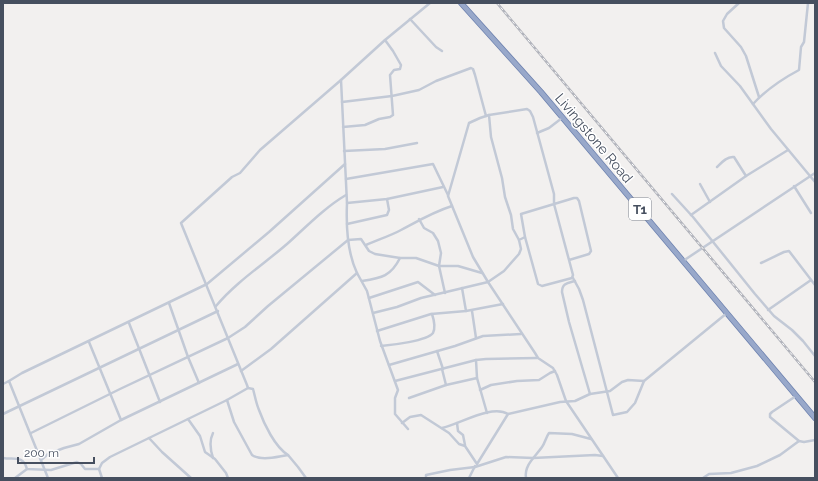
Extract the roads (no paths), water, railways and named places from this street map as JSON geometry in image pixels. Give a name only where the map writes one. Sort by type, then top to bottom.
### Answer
[{"type":"highway","name":"Livingstone Road","points":[[461,3],[563,117],[815,418]]},
{"type":"street","points":[[306,478],[288,455],[275,443],[259,411],[253,389],[248,388],[216,306],[181,223],[232,178],[240,173],[260,150],[385,40],[430,3]]},
{"type":"street","points":[[739,3],[727,14],[723,21],[724,28],[741,47],[746,56],[759,97]]},
{"type":"street","points":[[753,104],[759,97],[783,79],[799,70],[801,47],[804,42],[808,3]]},
{"type":"street","points":[[410,19],[436,47],[442,51]]},
{"type":"street","points":[[343,127],[365,125],[376,120],[392,116],[394,113],[390,75],[394,70],[400,69],[401,65],[385,40]]},
{"type":"street","points":[[715,53],[721,66],[740,86],[788,150],[815,182]]},
{"type":"street","points":[[342,102],[392,96],[419,90],[436,81],[471,68],[473,69],[488,116],[491,137],[502,178],[505,197],[511,215],[513,229],[521,247],[519,254],[504,271],[488,282],[422,298],[389,310],[373,313]]},
{"type":"street","points":[[341,80],[348,240],[353,264],[369,298],[381,346],[398,391],[395,398],[395,414],[408,429]]},
{"type":"street","points":[[448,196],[469,123],[488,116],[527,109],[529,110],[554,194],[554,204],[573,278],[580,288],[613,415],[627,412],[635,403],[644,381],[727,313]]},
{"type":"street","points":[[537,133],[548,128],[563,117]]},
{"type":"street","points":[[344,151],[385,149],[417,143]]},
{"type":"street","points":[[691,215],[736,185],[746,176],[788,150]]},
{"type":"street","points":[[717,168],[725,160],[731,156],[734,156],[746,176]]},
{"type":"street","points":[[3,384],[22,373],[129,323],[207,284],[269,232],[344,164]]},
{"type":"street","points":[[346,179],[433,164],[469,247],[488,282],[538,358],[551,366],[555,371],[566,401],[618,478]]},
{"type":"street","points":[[682,260],[815,173]]},
{"type":"street","points":[[700,184],[710,202]]},
{"type":"street","points":[[794,186],[811,213]]},
{"type":"street","points":[[347,203],[387,199],[443,188]]},
{"type":"street","points":[[672,194],[691,215],[768,310],[804,341],[815,356]]},
{"type":"street","points":[[216,306],[222,299],[325,210],[346,195]]},
{"type":"street","points":[[569,260],[589,254],[591,251],[577,198],[521,214],[525,237],[539,285],[542,286],[573,278]]},
{"type":"street","points":[[347,224],[385,216],[389,210],[387,199]]},
{"type":"street","points":[[366,245],[452,206]]},
{"type":"street","points":[[419,220],[424,228],[433,233],[438,240],[441,253],[438,266],[445,293]]},
{"type":"street","points":[[519,240],[525,237]]},
{"type":"street","points":[[31,433],[228,338],[245,327],[268,306],[348,240],[360,239],[369,251],[375,254],[400,258],[416,258],[438,266],[458,266],[483,273]]},
{"type":"street","points":[[761,263],[789,251],[814,282],[768,310]]},
{"type":"street","points":[[362,281],[378,278],[391,272],[395,269],[400,258]]},
{"type":"street","points":[[241,371],[271,350],[357,273]]},
{"type":"street","points":[[369,298],[418,282],[435,295]]},
{"type":"street","points":[[575,282],[565,284],[562,287],[562,292],[590,394]]},
{"type":"street","points":[[462,288],[466,311]]},
{"type":"street","points":[[168,304],[199,383]]},
{"type":"street","points":[[377,331],[432,314],[466,311],[503,304]]},
{"type":"street","points":[[472,310],[476,338]]},
{"type":"street","points":[[3,414],[218,311]]},
{"type":"street","points":[[381,346],[405,343],[428,336],[433,332],[435,327],[432,314]]},
{"type":"street","points":[[129,323],[160,402]]},
{"type":"street","points":[[389,365],[476,338],[492,335],[522,334]]},
{"type":"street","points":[[89,342],[121,420]]},
{"type":"street","points":[[437,351],[446,385]]},
{"type":"street","points":[[395,382],[476,360],[538,358]]},
{"type":"street","points":[[476,360],[477,378],[487,412]]},
{"type":"street","points":[[41,460],[48,454],[79,444],[121,420],[238,364]]},
{"type":"street","points":[[480,390],[495,385],[517,381],[539,380],[546,374],[555,371]]},
{"type":"street","points":[[409,398],[446,385],[477,378]]},
{"type":"street","points":[[442,428],[487,412],[504,412],[508,414],[566,401],[575,401],[590,394],[608,392],[622,382],[628,380],[644,381]]},
{"type":"street","points":[[9,381],[48,478]]},
{"type":"street","points":[[98,469],[102,463],[110,457],[227,400],[248,388]]},
{"type":"street","points":[[796,396],[772,412],[770,416],[799,441],[804,442],[815,440]]},
{"type":"street","points":[[227,400],[234,422],[252,455],[264,458],[288,455]]},
{"type":"street","points":[[469,478],[508,414]]},
{"type":"street","points":[[402,423],[410,417],[420,415],[442,428],[459,444],[465,446]]},
{"type":"street","points":[[188,419],[200,436],[205,452],[213,458],[226,473],[228,478]]},
{"type":"street","points":[[457,423],[458,431],[463,435],[465,446],[476,466]]},
{"type":"street","points":[[526,478],[526,471],[533,458],[551,432],[572,434],[592,439]]},
{"type":"street","points":[[213,433],[210,445],[213,458]]},
{"type":"street","points":[[149,438],[191,478]]},
{"type":"street","points":[[703,478],[709,474],[731,473],[757,466],[780,455],[799,441]]},
{"type":"street","points":[[426,478],[426,475],[476,466],[506,457],[533,458],[595,455],[603,456]]},
{"type":"street","points":[[3,458],[15,458],[22,460],[25,462],[27,469]]},
{"type":"street","points":[[15,478],[27,469],[56,469],[77,462],[81,464],[84,470],[98,469]]},
{"type":"street","points":[[98,469],[102,478]]},
{"type":"railway","points":[[497,3],[815,382]]}]
